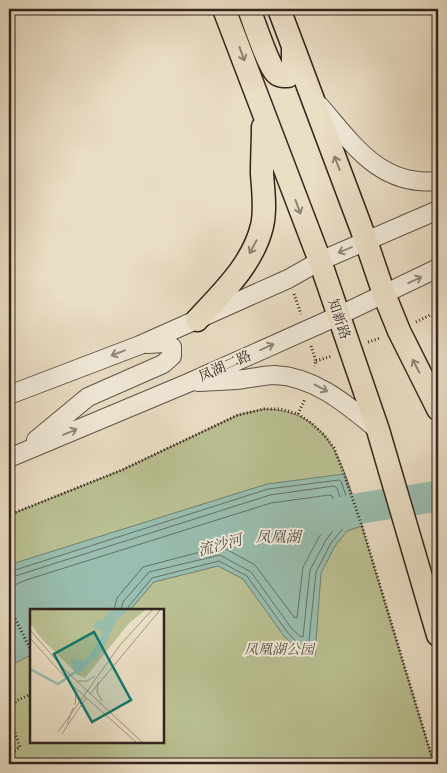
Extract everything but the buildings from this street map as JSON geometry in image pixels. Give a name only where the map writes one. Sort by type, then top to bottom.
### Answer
[{"type":"main road","name":"知新路","points":[[224,9],[320,261],[429,572],[430,606],[438,635]]},
{"type":"main road","points":[[249,9],[271,65],[277,74],[288,76],[293,71],[293,47]]},
{"type":"main road","points":[[279,9],[384,294],[399,331],[438,409]]},
{"type":"main road","points":[[197,320],[232,282],[251,252],[262,226],[264,204],[262,173],[263,113]]},
{"type":"street","points":[[313,99],[358,151],[371,163],[387,173],[403,179],[418,182],[438,181]]},
{"type":"street","points":[[9,395],[140,345],[288,279],[320,261],[438,210]]},
{"type":"street","name":"凤湖二路","points":[[15,455],[188,383],[338,316],[438,268]]},
{"type":"street","points":[[15,455],[88,397],[162,364],[172,356],[172,347],[166,343],[140,345]]},
{"type":"street","points":[[188,383],[272,375],[289,376],[311,383],[326,391],[378,430]]},
{"type":"path","points":[[316,361],[399,331],[430,315],[438,317]]},
{"type":"path","points":[[9,515],[122,470],[238,415],[264,409],[298,414],[324,435],[334,448],[356,509],[434,764]]},
{"type":"path","points":[[9,606],[30,649]]},
{"type":"path","points":[[9,754],[20,747],[9,716],[16,701],[30,694]]},
{"type":"green space","name":"凤凰湖公园","points":[[264,409],[297,415],[318,428],[331,445],[345,473],[434,764],[9,764],[9,515],[122,470],[238,415]]},
{"type":"water","name":"凤凰湖","points":[[344,474],[362,526],[347,531],[335,546],[321,573],[315,655],[302,655],[284,636],[243,579],[218,566],[154,582],[131,609],[30,609],[30,656],[9,666],[9,568],[18,562],[267,484]]},
{"type":"waterway","name":"流沙河","points":[[315,520],[356,509],[438,496]]}]
